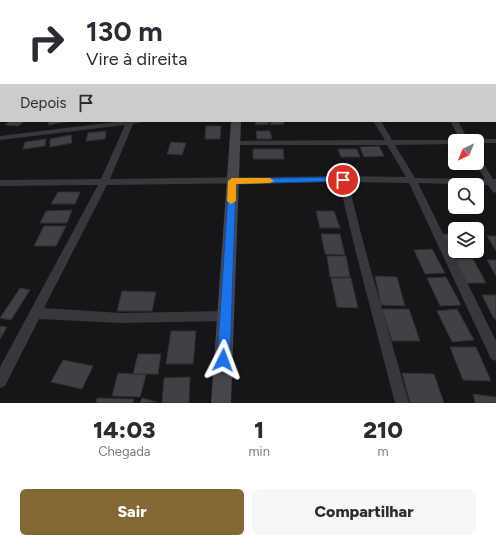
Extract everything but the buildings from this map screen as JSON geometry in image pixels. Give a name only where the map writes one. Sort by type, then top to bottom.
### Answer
[{"type":"main road","points":[[221,403],[236,122]]},
{"type":"street","points":[[0,138],[130,122]]},
{"type":"street","points":[[0,381],[104,182],[130,122]]},
{"type":"street","points":[[378,122],[412,180],[496,355]]},
{"type":"street","points":[[454,122],[460,134]]},
{"type":"street","points":[[484,141],[496,142]]},
{"type":"street","points":[[234,143],[448,142]]},
{"type":"street","points":[[484,170],[493,182],[496,190]]},
{"type":"street","points":[[0,183],[343,180],[493,182]]},
{"type":"street","points":[[343,180],[361,253],[402,403]]},
{"type":"street","points":[[35,313],[121,318],[225,316]]},
{"type":"slow traffic","points":[[231,201],[232,181],[270,181]]},
{"type":"route","points":[[223,360],[232,181],[343,180]]}]
